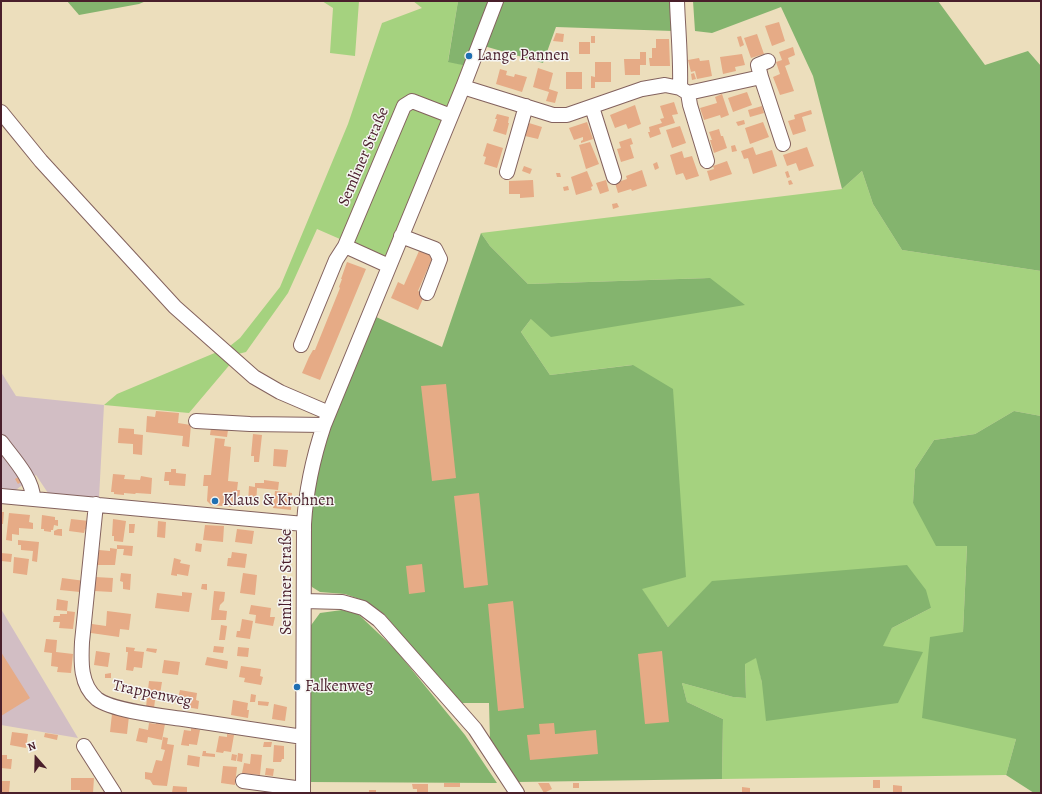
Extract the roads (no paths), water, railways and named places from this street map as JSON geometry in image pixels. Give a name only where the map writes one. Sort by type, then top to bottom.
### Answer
[{"type":"street","name":"Semliner Straße","points":[[303,791],[304,524],[306,499],[315,452],[385,263],[401,236],[452,116],[496,1]]},
{"type":"street","points":[[677,1],[678,33],[684,90],[707,161]]},
{"type":"street","points":[[768,61],[758,65],[783,144]]},
{"type":"street","points":[[463,87],[553,115],[567,114],[592,107],[642,89],[665,85],[684,90],[761,77]]},
{"type":"street","name":"Semliner Straße","points":[[301,345],[336,260],[345,246],[404,106],[412,101],[452,116]]},
{"type":"street","points":[[507,172],[526,106]]},
{"type":"street","points":[[592,107],[614,176]]},
{"type":"street","points":[[1,112],[41,161],[121,250],[175,307],[254,377],[327,419]]},
{"type":"street","points":[[401,236],[435,249],[440,259],[427,293]]},
{"type":"street","points":[[345,246],[385,263]]},
{"type":"street","points":[[196,421],[250,424],[327,419]]},
{"type":"street","points":[[1,442],[28,480],[33,490],[33,498]]},
{"type":"street","points":[[1,496],[304,524]]},
{"type":"street","name":"Trappenweg","points":[[96,504],[81,664],[90,690],[98,699],[113,706],[144,713],[303,737]]},
{"type":"street","points":[[304,601],[342,602],[363,608],[379,620],[475,730],[517,793]]},
{"type":"street","points":[[84,746],[114,793]]},
{"type":"street","points":[[243,781],[303,791]]},
{"type":"place","name":"Lange Pannen","points":[[469,56]]},
{"type":"place","name":"Klaus & Krohnen","points":[[215,501]]},
{"type":"place","name":"Falkenweg","points":[[297,687]]}]
